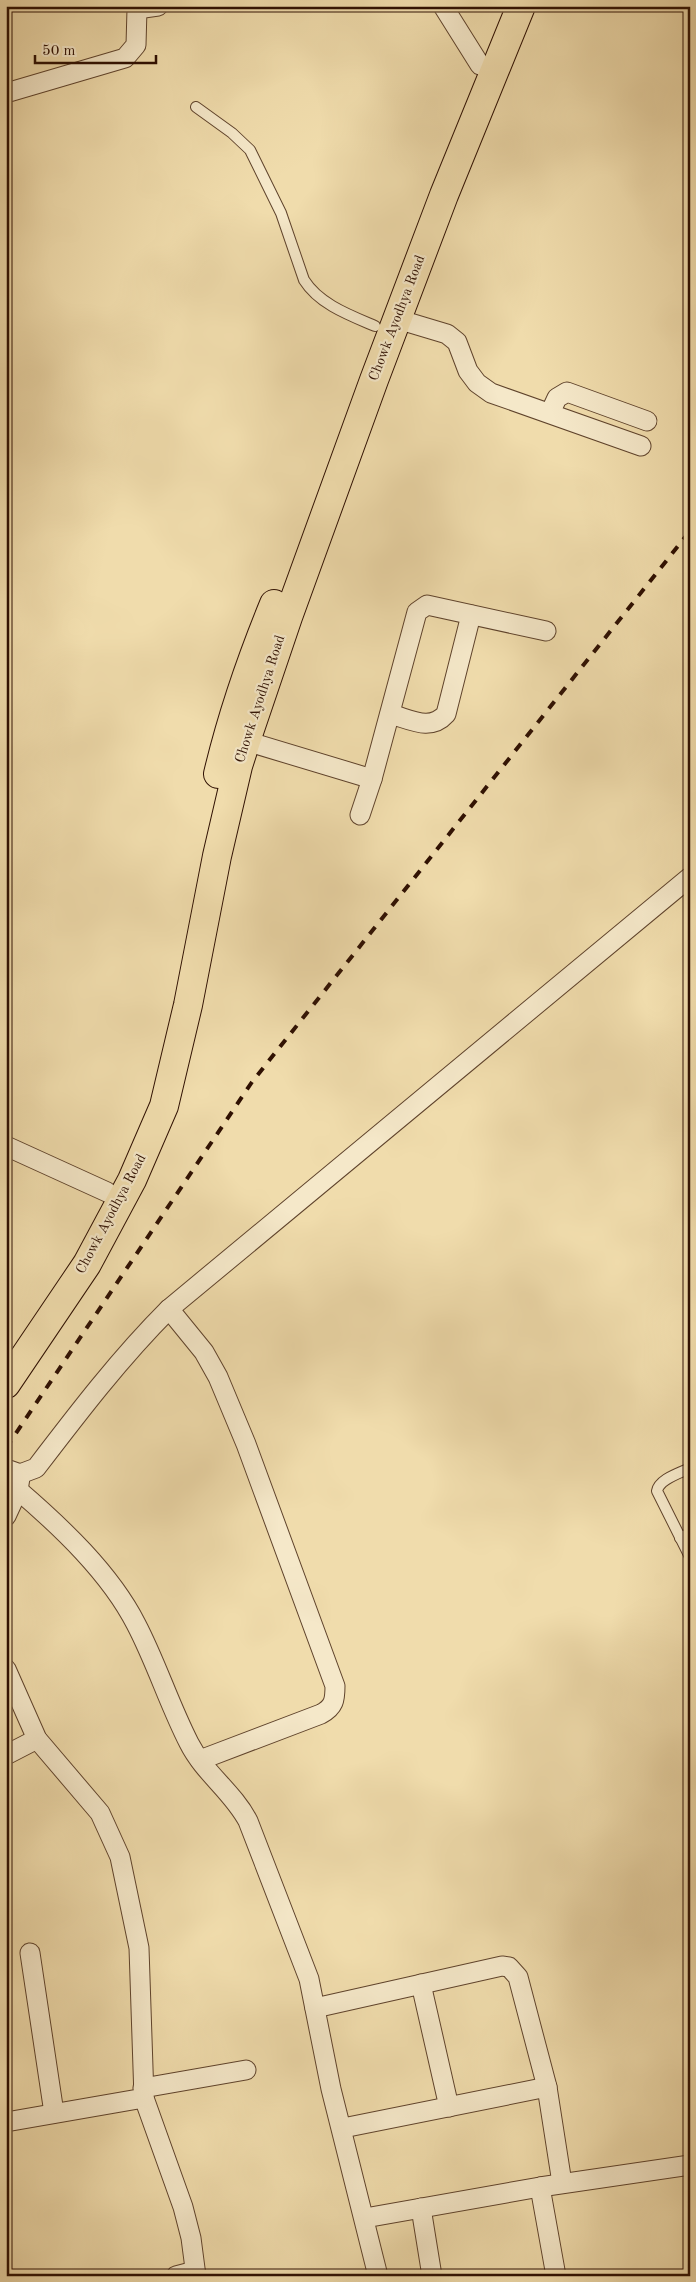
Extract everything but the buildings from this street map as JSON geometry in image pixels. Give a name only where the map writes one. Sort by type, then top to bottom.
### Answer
[{"type":"main road","name":"Chowk Ayodhya Road","points":[[6,1384],[87,1264],[132,1180],[164,1106],[188,1005],[221,838],[238,766],[246,741],[274,604],[386,322],[480,65],[506,6]]},
{"type":"main road","name":"Chowk Ayodhya Road","points":[[386,322],[444,195],[521,6]]},
{"type":"main road","name":"Chowk Ayodhya Road","points":[[6,1353],[69,1259],[107,1192],[143,1111],[166,1042],[207,825],[228,729],[259,670]]},
{"type":"street","points":[[6,93],[125,58],[136,45],[137,8],[158,6]]},
{"type":"street","points":[[443,6],[480,65]]},
{"type":"street","points":[[386,322],[447,334],[457,342],[468,371],[477,383],[491,393],[641,446]]},
{"type":"street","points":[[550,413],[557,398],[567,392],[647,421]]},
{"type":"street","points":[[360,815],[372,779],[418,612],[421,608],[427,605],[546,631]]},
{"type":"street","points":[[390,714],[429,724],[440,721],[446,714],[471,615]]},
{"type":"street","points":[[246,741],[372,779]]},
{"type":"street","points":[[15,1478],[36,1468],[106,1378],[134,1345],[169,1309],[690,877]]},
{"type":"street","points":[[6,1146],[107,1192]]},
{"type":"street","points":[[169,1309],[204,1352],[218,1377],[246,1444],[334,1686],[335,1699],[331,1708],[321,1714],[200,1760]]},
{"type":"street","points":[[6,1516],[15,1478]]},
{"type":"street","points":[[15,1478],[104,1577],[136,1623],[189,1744],[216,1780],[233,1796],[248,1821],[309,1979],[331,2089],[365,2218],[372,2275]]},
{"type":"street","points":[[6,1669],[37,1738],[100,1813],[120,1857],[139,1948],[143,2093],[183,2207],[195,2273],[176,2276]]},
{"type":"street","points":[[6,1755],[37,1738]]},
{"type":"street","points":[[30,1953],[54,2114]]},
{"type":"street","points":[[315,2008],[502,1966],[509,1967],[518,1977],[547,2087],[562,2183]]},
{"type":"street","points":[[421,1984],[448,2107]]},
{"type":"street","points":[[6,2122],[54,2114],[246,2070]]},
{"type":"street","points":[[342,2128],[547,2087]]},
{"type":"street","points":[[365,2218],[540,2186],[690,2165]]},
{"type":"street","points":[[540,2186],[556,2276]]},
{"type":"street","points":[[421,2208],[432,2276]]},
{"type":"lane","points":[[196,108],[232,133],[250,150],[281,214],[304,280],[315,295],[349,315],[386,322]]},
{"type":"lane","points":[[690,1468],[662,1482],[658,1486],[657,1491],[690,1557]]},
{"type":"lane","points":[[680,1538],[690,1533]]},
{"type":"railway","points":[[6,1448],[252,1082],[690,531]]}]
